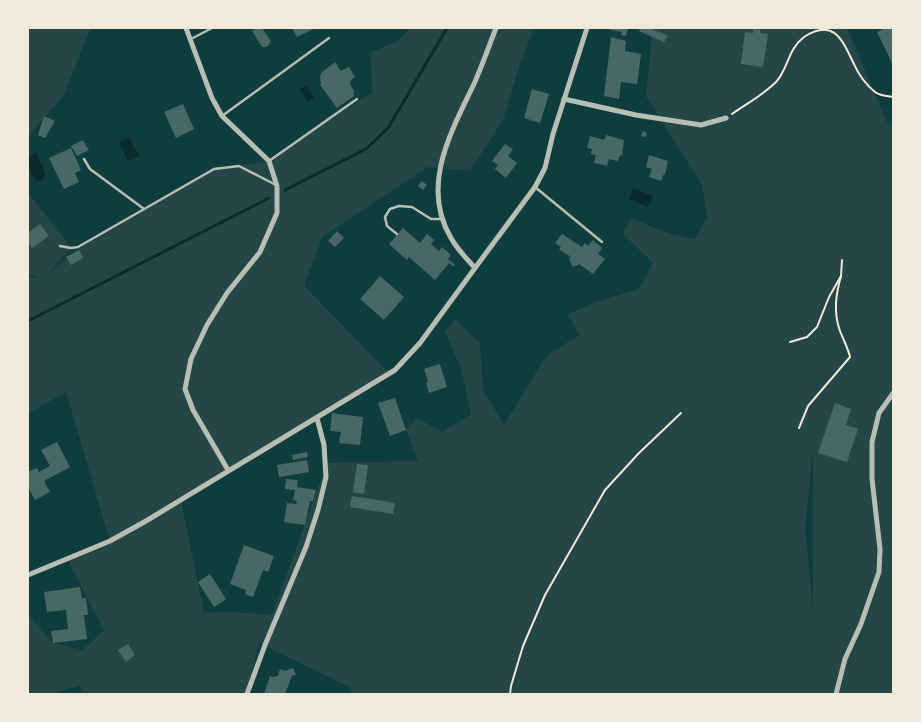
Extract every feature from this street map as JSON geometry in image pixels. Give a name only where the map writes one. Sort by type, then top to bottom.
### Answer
[{"type":"street","points":[[186,28],[212,98],[222,116],[269,161],[277,186],[277,213],[260,252],[227,293],[207,325],[191,359],[185,389],[193,410],[228,470]]},
{"type":"street","points":[[475,268],[450,238],[442,219],[437,195],[438,174],[444,151],[496,28]]},
{"type":"street","points":[[28,576],[110,541],[146,521],[395,370],[420,344],[535,187],[544,168],[587,28]]},
{"type":"street","points":[[564,99],[636,115],[701,125],[726,118]]},
{"type":"street","points":[[836,694],[845,659],[861,624],[880,572],[880,548],[872,479],[872,442],[878,414],[894,392]]},
{"type":"street","points":[[247,694],[306,547],[318,510],[326,477],[324,445],[317,418]]},
{"type":"lane","points":[[191,39],[212,28]]},
{"type":"lane","points":[[222,116],[329,38]]},
{"type":"lane","points":[[269,161],[357,99]]},
{"type":"lane","points":[[84,159],[90,169],[144,209]]},
{"type":"lane","points":[[60,246],[78,247],[214,169],[239,166],[277,186]]},
{"type":"lane","points":[[535,187],[602,242]]},
{"type":"lane","points":[[397,234],[387,226],[385,217],[390,209],[399,206],[412,207],[431,219],[442,219]]},
{"type":"path","points":[[726,118],[776,81],[796,43],[808,35],[821,31],[832,31],[838,35],[855,67],[876,93],[894,97]]},
{"type":"path","points":[[799,428],[808,406],[850,357],[839,329],[835,310],[836,292],[841,276],[842,260]]},
{"type":"path","points":[[790,342],[807,337],[817,327],[828,297],[841,276]]},
{"type":"path","points":[[510,694],[523,646],[545,595],[605,490],[639,453],[681,413]]},
{"type":"shaded area","points":[[28,28],[90,29],[64,95],[28,137]]},
{"type":"shaded area","points":[[410,28],[534,28],[519,67],[503,120],[470,171],[428,167],[323,236],[304,286],[389,373],[181,500],[204,613],[231,612],[272,615],[327,463],[418,461],[406,430],[417,418],[443,432],[471,414],[461,368],[445,332],[455,319],[480,343],[483,390],[504,425],[546,356],[579,335],[568,314],[602,300],[639,289],[653,263],[623,234],[631,218],[667,233],[695,239],[707,217],[702,185],[646,96],[652,32],[648,28],[847,28],[887,122],[893,125],[893,694],[350,694],[351,688],[259,643],[247,694],[82,694],[80,685],[52,694],[28,694],[28,615],[53,643],[83,650],[104,630],[67,559],[110,541],[66,392],[28,414],[28,277],[39,278],[28,274],[28,192],[71,248],[47,275],[77,250],[214,169],[269,161],[372,92],[371,52],[398,41]],"holes":[[[813,450],[813,608],[805,529]]]},
{"type":"shaded area","points":[[306,85],[314,98],[308,102],[300,89]]},
{"type":"shaded area","points":[[129,137],[139,156],[128,161],[119,142]]},
{"type":"shaded area","points":[[36,153],[45,173],[45,176],[40,181],[37,181],[33,176],[28,164],[28,157]]},
{"type":"shaded area","points":[[633,188],[653,196],[648,207],[629,199]]},
{"type":"building","points":[[262,28],[271,41],[267,47],[262,47],[252,31]]},
{"type":"building","points":[[292,28],[316,28],[297,37]]},
{"type":"building","points":[[611,28],[628,28],[626,36],[621,35],[622,32],[610,30]]},
{"type":"building","points":[[641,28],[649,28],[668,36],[664,42],[639,31]]},
{"type":"building","points":[[885,28],[894,28],[894,67],[877,32]]},
{"type":"building","points":[[753,29],[760,30],[760,33],[768,34],[763,67],[741,64],[745,32],[753,33]]},
{"type":"building","points":[[611,37],[626,41],[625,51],[641,54],[637,84],[621,82],[619,99],[604,96]]},
{"type":"building","points":[[335,62],[341,71],[349,67],[355,77],[351,80],[350,85],[355,92],[353,93],[354,96],[337,108],[320,85],[321,73]]},
{"type":"building","points":[[532,89],[549,94],[540,123],[524,118]]},
{"type":"building","points":[[183,104],[194,129],[176,138],[164,112]]},
{"type":"building","points":[[44,116],[55,121],[45,138],[38,135]]},
{"type":"building","points":[[643,131],[647,133],[646,137],[641,136]]},
{"type":"building","points":[[606,135],[624,140],[622,156],[620,155],[618,161],[609,159],[607,166],[594,163],[596,155],[591,154],[592,149],[587,148],[590,136],[604,140]]},
{"type":"building","points":[[83,140],[89,150],[77,156],[71,146]]},
{"type":"building","points":[[505,144],[513,149],[508,156],[517,163],[506,178],[495,169],[498,165],[492,161]]},
{"type":"building","points":[[71,148],[81,170],[75,173],[79,182],[64,189],[49,158]]},
{"type":"building","points":[[649,155],[668,161],[665,175],[661,181],[649,177],[652,169],[646,167]]},
{"type":"building","points":[[422,181],[427,185],[423,190],[418,186]]},
{"type":"building","points":[[40,224],[49,236],[32,248],[28,242],[28,233]]},
{"type":"building","points":[[403,228],[420,243],[427,234],[434,240],[431,244],[439,251],[442,247],[451,255],[448,259],[455,265],[453,266],[449,263],[435,280],[409,257],[407,260],[389,244]]},
{"type":"building","points":[[337,231],[344,238],[335,247],[328,241]]},
{"type":"building","points":[[562,234],[582,247],[585,243],[588,246],[593,240],[602,248],[598,254],[605,259],[593,274],[579,264],[572,266],[569,259],[571,257],[559,249],[561,247],[555,243]]},
{"type":"building","points":[[79,250],[83,258],[71,265],[66,257]]},
{"type":"building","points":[[380,276],[404,297],[384,320],[360,299]]},
{"type":"building","points":[[440,364],[447,387],[429,393],[424,369]]},
{"type":"building","points":[[395,398],[406,430],[390,436],[378,403]]},
{"type":"building","points":[[835,403],[851,409],[846,425],[858,429],[847,462],[818,453]]},
{"type":"building","points":[[332,413],[363,417],[360,445],[339,443],[341,432],[330,431]]},
{"type":"building","points":[[57,442],[70,467],[44,481],[50,492],[35,500],[28,487],[28,472],[37,468],[39,472],[50,466],[41,450]]},
{"type":"building","points":[[307,452],[308,457],[293,460],[292,455]]},
{"type":"building","points":[[307,460],[309,472],[279,477],[277,465]]},
{"type":"building","points":[[357,464],[368,465],[364,494],[353,492]]},
{"type":"building","points":[[286,479],[298,480],[297,487],[316,490],[313,501],[310,501],[305,525],[284,522],[287,503],[296,504],[297,501],[293,500],[295,490],[285,489]]},
{"type":"building","points":[[352,496],[395,503],[393,514],[350,507]]},
{"type":"building","points":[[244,545],[274,556],[268,572],[263,570],[253,597],[245,594],[246,590],[230,584]]},
{"type":"building","points":[[210,574],[226,599],[214,607],[198,582]]},
{"type":"building","points":[[80,587],[82,598],[86,598],[88,615],[84,615],[87,639],[53,643],[51,631],[68,629],[66,610],[47,612],[44,592]]},
{"type":"building","points":[[128,644],[135,655],[126,662],[118,650]]},
{"type":"building","points":[[293,668],[296,675],[292,676],[285,694],[264,694],[270,676],[278,676],[280,669],[285,671]]},
{"type":"waterway","points":[[285,190],[366,149],[388,128],[447,28]]},
{"type":"waterway","points":[[28,321],[269,198]]}]
